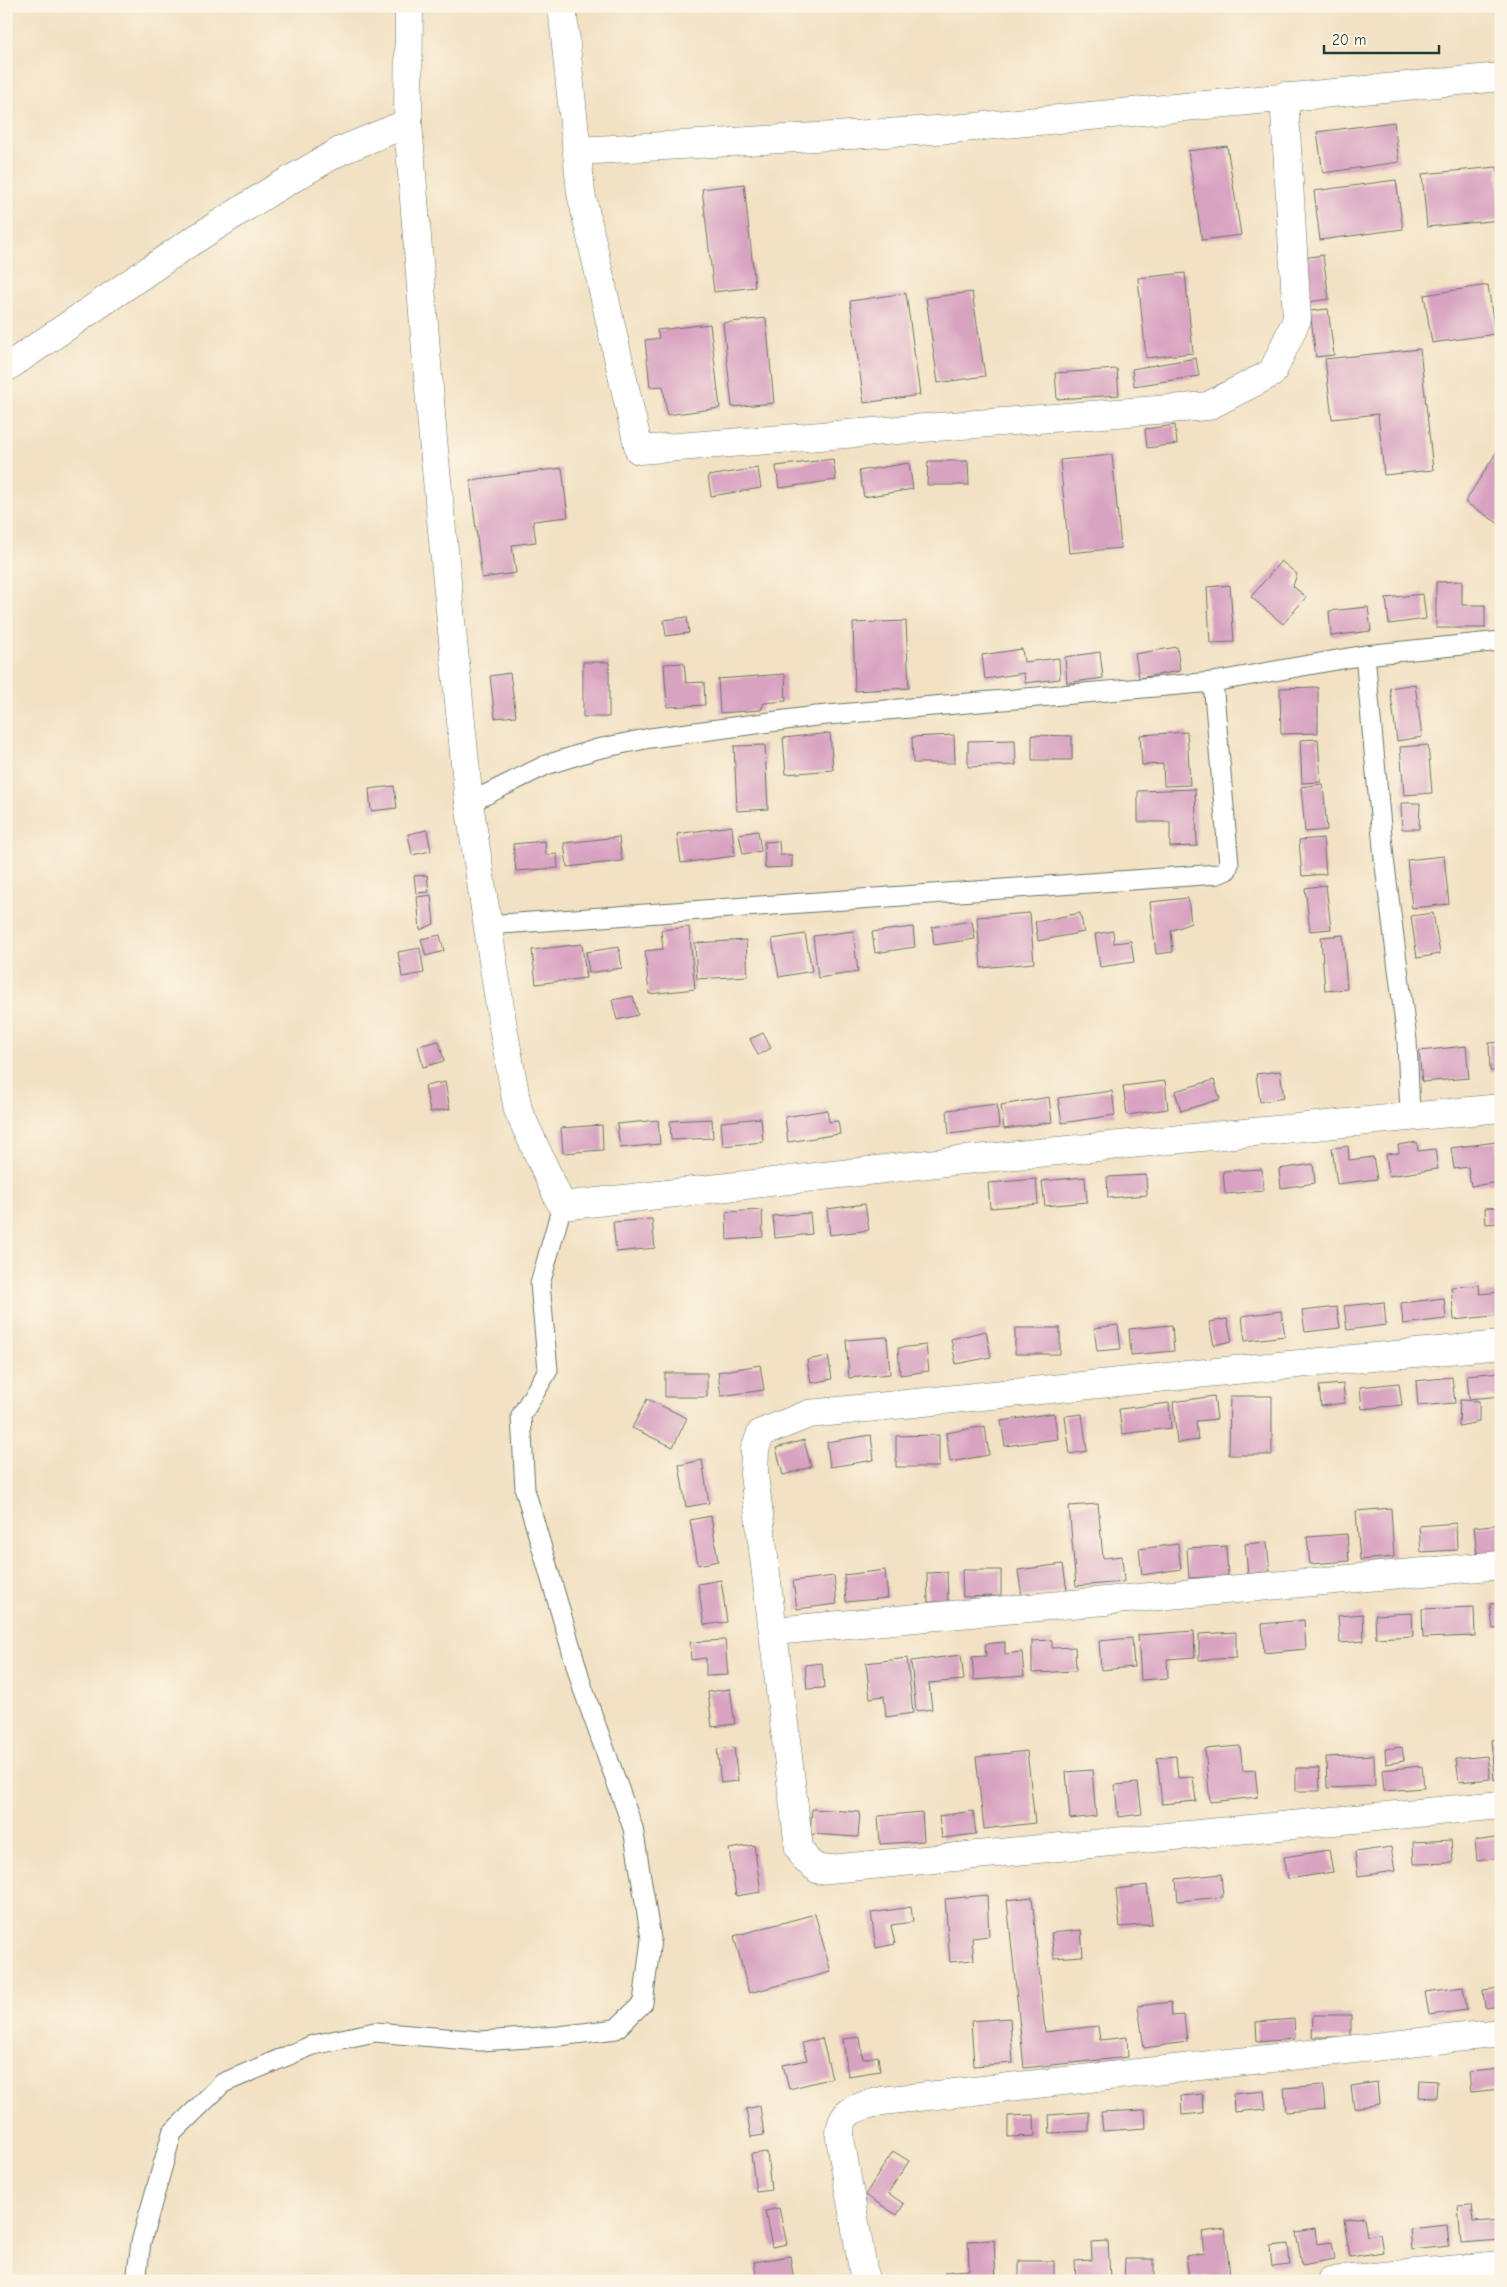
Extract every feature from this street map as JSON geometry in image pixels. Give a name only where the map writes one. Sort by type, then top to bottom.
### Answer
[{"type":"street","points":[[409,6],[408,123],[433,439],[469,803],[518,1110],[562,1206],[954,1160],[1410,1115],[1501,1108]]},
{"type":"street","points":[[562,6],[581,194],[639,450],[1208,406],[1272,373],[1297,319],[1284,96]]},
{"type":"street","points":[[578,151],[953,129],[1284,96],[1501,77]]},
{"type":"street","points":[[6,368],[175,252],[271,191],[340,151],[408,123]]},
{"type":"street","points":[[1501,1345],[1235,1370],[809,1414],[783,1422],[761,1432],[755,1449],[754,1474],[799,1848],[806,1860],[819,1870],[1501,1805]]},
{"type":"street","points":[[774,1632],[1501,1565]]},
{"type":"street","points":[[865,2281],[840,2138],[843,2116],[852,2110],[882,2101],[1501,2033]]},
{"type":"street","points":[[1331,2281],[1501,2265]]},
{"type":"lane","points":[[469,803],[546,765],[597,749],[650,738],[816,716],[1213,682],[1365,655],[1501,641]]},
{"type":"lane","points":[[1365,655],[1384,858],[1407,1040],[1410,1115]]},
{"type":"lane","points":[[487,925],[1218,874],[1227,870],[1229,864],[1219,768],[1213,682]]},
{"type":"lane","points":[[136,2281],[140,2242],[172,2133],[223,2083],[313,2045],[375,2032],[480,2040],[559,2036],[616,2029],[643,2002],[651,1939],[633,1828],[583,1689],[525,1490],[521,1416],[548,1370],[540,1284],[562,1206]]},
{"type":"building","points":[[1394,122],[1399,162],[1323,173],[1317,132]]},
{"type":"building","points":[[1227,146],[1241,235],[1202,240],[1188,151]]},
{"type":"building","points":[[1497,167],[1501,220],[1427,227],[1422,174]]},
{"type":"building","points":[[1396,180],[1403,229],[1320,240],[1314,191]]},
{"type":"building","points":[[744,184],[755,287],[714,292],[702,189]]},
{"type":"building","points":[[1323,255],[1329,299],[1308,302],[1303,258]]},
{"type":"building","points":[[1185,273],[1193,353],[1146,358],[1138,278]]},
{"type":"building","points":[[1488,285],[1495,334],[1432,343],[1424,295]]},
{"type":"building","points":[[972,292],[985,376],[938,383],[926,298]]},
{"type":"building","points":[[906,293],[920,395],[864,403],[850,301]]},
{"type":"building","points":[[1328,309],[1334,355],[1316,357],[1310,311]]},
{"type":"building","points":[[766,318],[774,403],[732,407],[723,323]]},
{"type":"building","points":[[710,324],[720,408],[667,415],[663,386],[650,387],[645,340],[659,338],[657,330]]},
{"type":"building","points":[[1420,349],[1433,470],[1384,475],[1378,414],[1332,419],[1325,359]]},
{"type":"building","points":[[1196,358],[1199,376],[1134,386],[1132,369]]},
{"type":"building","points":[[1117,369],[1119,395],[1057,399],[1055,373]]},
{"type":"building","points":[[1175,425],[1177,444],[1147,448],[1145,429]]},
{"type":"building","points":[[1501,445],[1501,525],[1465,502]]},
{"type":"building","points":[[1112,455],[1121,548],[1069,553],[1060,460]]},
{"type":"building","points":[[833,459],[836,480],[779,488],[776,466]]},
{"type":"building","points":[[928,461],[968,461],[969,485],[927,485]]},
{"type":"building","points":[[909,463],[913,489],[864,497],[859,471]]},
{"type":"building","points":[[562,468],[568,517],[533,521],[536,542],[512,545],[516,573],[482,578],[470,480]]},
{"type":"building","points":[[758,468],[761,488],[711,496],[708,476]]},
{"type":"building","points":[[1281,561],[1297,574],[1293,586],[1306,597],[1283,624],[1251,597]]},
{"type":"building","points":[[1462,581],[1462,605],[1485,605],[1485,628],[1436,628],[1436,582]]},
{"type":"building","points":[[1230,585],[1234,642],[1210,643],[1207,587]]},
{"type":"building","points":[[1423,594],[1426,619],[1389,624],[1386,598]]},
{"type":"building","points":[[1368,607],[1371,631],[1331,636],[1329,611]]},
{"type":"building","points":[[687,617],[689,633],[666,636],[664,620]]},
{"type":"building","points":[[906,621],[909,688],[855,691],[853,623]]},
{"type":"building","points":[[1177,647],[1180,671],[1139,678],[1135,654]]},
{"type":"building","points":[[1022,649],[1024,662],[1059,658],[1060,679],[1025,683],[1024,673],[985,679],[982,655]]},
{"type":"building","points":[[1100,652],[1103,678],[1067,683],[1065,657]]},
{"type":"building","points":[[583,662],[609,662],[609,717],[583,717]]},
{"type":"building","points":[[684,663],[686,683],[704,682],[705,705],[667,707],[664,664]]},
{"type":"building","points":[[510,673],[516,716],[495,718],[490,676]]},
{"type":"building","points":[[785,674],[786,701],[764,703],[761,710],[720,713],[718,679]]},
{"type":"building","points":[[1415,684],[1422,737],[1397,741],[1390,688]]},
{"type":"building","points":[[1318,687],[1318,733],[1281,734],[1280,688]]},
{"type":"building","points":[[1187,732],[1190,785],[1164,786],[1163,764],[1142,765],[1140,735]]},
{"type":"building","points":[[830,733],[833,770],[786,774],[783,738]]},
{"type":"building","points":[[954,735],[955,763],[913,763],[912,737]]},
{"type":"building","points":[[1032,735],[1072,736],[1072,760],[1032,760]]},
{"type":"building","points":[[1318,739],[1321,782],[1302,783],[1300,740]]},
{"type":"building","points":[[1015,740],[1016,765],[968,767],[968,741]]},
{"type":"building","points":[[765,745],[768,809],[737,811],[734,746]]},
{"type":"building","points":[[1428,745],[1432,793],[1404,795],[1400,747]]},
{"type":"building","points":[[1323,784],[1327,830],[1305,832],[1301,787]]},
{"type":"building","points":[[394,786],[397,808],[371,811],[369,789]]},
{"type":"building","points":[[1195,789],[1197,846],[1170,847],[1170,822],[1138,822],[1138,791]]},
{"type":"building","points":[[1401,803],[1420,803],[1419,829],[1402,829]]},
{"type":"building","points":[[732,826],[735,856],[681,863],[677,834]]},
{"type":"building","points":[[427,830],[431,851],[412,855],[408,834]]},
{"type":"building","points":[[758,831],[761,851],[743,854],[739,834]]},
{"type":"building","points":[[619,837],[622,861],[567,867],[564,843]]},
{"type":"building","points":[[1323,838],[1326,874],[1302,876],[1299,840]]},
{"type":"building","points":[[545,841],[546,855],[557,854],[558,868],[516,871],[513,844]]},
{"type":"building","points":[[779,841],[780,855],[792,855],[792,867],[765,868],[764,842]]},
{"type":"building","points":[[1444,856],[1449,904],[1412,908],[1407,860]]},
{"type":"building","points":[[427,875],[429,892],[416,893],[414,876]]},
{"type":"building","points":[[1326,885],[1331,929],[1310,931],[1305,888]]},
{"type":"building","points":[[431,895],[434,924],[420,930],[417,897]]},
{"type":"building","points":[[1188,898],[1191,923],[1171,931],[1173,952],[1156,954],[1150,902]]},
{"type":"building","points":[[1030,913],[1034,963],[981,968],[977,917]]},
{"type":"building","points":[[1080,913],[1084,932],[1038,941],[1035,922]]},
{"type":"building","points":[[1433,913],[1440,954],[1417,958],[1411,916]]},
{"type":"building","points":[[972,921],[975,939],[934,945],[932,927]]},
{"type":"building","points":[[689,927],[695,989],[649,994],[645,951],[663,949],[661,930]]},
{"type":"building","points":[[913,927],[915,947],[875,953],[872,932]]},
{"type":"building","points":[[853,931],[858,972],[818,978],[813,936]]},
{"type":"building","points":[[1113,931],[1114,943],[1131,941],[1134,962],[1100,967],[1095,934]]},
{"type":"building","points":[[805,934],[812,971],[779,977],[772,939]]},
{"type":"building","points":[[440,935],[444,951],[426,956],[421,939]]},
{"type":"building","points":[[1343,935],[1347,989],[1325,991],[1321,937]]},
{"type":"building","points":[[746,940],[748,976],[697,979],[695,943]]},
{"type":"building","points":[[582,944],[586,978],[536,984],[532,950]]},
{"type":"building","points":[[619,947],[622,968],[589,973],[586,952]]},
{"type":"building","points":[[420,948],[424,973],[402,977],[398,952]]},
{"type":"building","points":[[633,996],[638,1015],[617,1020],[612,1000]]},
{"type":"building","points":[[763,1033],[771,1048],[758,1055],[750,1039]]},
{"type":"building","points":[[439,1041],[444,1061],[423,1067],[418,1046]]},
{"type":"building","points":[[1501,1042],[1501,1071],[1490,1071],[1489,1043]]},
{"type":"building","points":[[1466,1046],[1469,1078],[1422,1082],[1419,1051]]},
{"type":"building","points":[[1280,1071],[1284,1098],[1260,1102],[1256,1074]]},
{"type":"building","points":[[1214,1080],[1220,1099],[1181,1111],[1175,1091]]},
{"type":"building","points":[[1165,1081],[1168,1109],[1127,1115],[1123,1086]]},
{"type":"building","points":[[445,1082],[450,1109],[430,1112],[425,1086]]},
{"type":"building","points":[[1112,1091],[1115,1115],[1062,1123],[1058,1098]]},
{"type":"building","points":[[1049,1097],[1052,1122],[1004,1129],[1001,1105]]},
{"type":"building","points":[[997,1104],[999,1128],[949,1134],[947,1110]]},
{"type":"building","points":[[827,1110],[829,1122],[838,1121],[840,1134],[788,1142],[785,1117]]},
{"type":"building","points":[[761,1118],[763,1142],[723,1146],[721,1122]]},
{"type":"building","points":[[712,1119],[713,1138],[671,1140],[670,1121]]},
{"type":"building","points":[[658,1120],[660,1144],[620,1148],[617,1124]]},
{"type":"building","points":[[602,1125],[603,1150],[563,1153],[561,1128]]},
{"type":"building","points":[[1417,1142],[1418,1151],[1435,1149],[1438,1169],[1389,1176],[1386,1154],[1399,1153],[1398,1145]]},
{"type":"building","points":[[1496,1142],[1501,1182],[1471,1186],[1468,1167],[1454,1169],[1451,1148]]},
{"type":"building","points":[[1348,1146],[1349,1160],[1373,1157],[1377,1179],[1337,1184],[1332,1148]]},
{"type":"building","points":[[1313,1164],[1315,1183],[1281,1188],[1279,1169]]},
{"type":"building","points":[[1262,1169],[1264,1191],[1225,1194],[1223,1171]]},
{"type":"building","points":[[1146,1175],[1147,1195],[1108,1198],[1107,1177]]},
{"type":"building","points":[[1085,1177],[1087,1202],[1045,1206],[1042,1181]]},
{"type":"building","points":[[1036,1179],[1038,1204],[990,1208],[988,1183]]},
{"type":"building","points":[[865,1204],[869,1230],[830,1235],[827,1209]]},
{"type":"building","points":[[1501,1207],[1501,1223],[1486,1224],[1485,1208]]},
{"type":"building","points":[[762,1210],[763,1237],[727,1240],[726,1212]]},
{"type":"building","points":[[810,1213],[812,1234],[775,1238],[773,1216]]},
{"type":"building","points":[[652,1219],[655,1248],[616,1252],[613,1222]]},
{"type":"building","points":[[1479,1285],[1480,1294],[1499,1292],[1501,1315],[1454,1320],[1451,1287]]},
{"type":"building","points":[[1444,1298],[1446,1319],[1403,1324],[1401,1303]]},
{"type":"building","points":[[1384,1302],[1386,1325],[1347,1330],[1344,1306]]},
{"type":"building","points":[[1337,1307],[1340,1328],[1305,1332],[1302,1311]]},
{"type":"building","points":[[1281,1311],[1285,1336],[1245,1341],[1242,1316]]},
{"type":"building","points":[[1227,1319],[1232,1341],[1214,1345],[1209,1322]]},
{"type":"building","points":[[1118,1325],[1121,1349],[1097,1351],[1094,1328]]},
{"type":"building","points":[[1172,1325],[1174,1351],[1131,1355],[1129,1329]]},
{"type":"building","points":[[1015,1328],[1060,1328],[1060,1354],[1015,1354]]},
{"type":"building","points":[[986,1331],[991,1357],[956,1364],[951,1339]]},
{"type":"building","points":[[887,1337],[890,1374],[849,1378],[846,1340]]},
{"type":"building","points":[[926,1345],[929,1371],[900,1375],[898,1348]]},
{"type":"building","points":[[828,1356],[832,1379],[811,1383],[807,1360]]},
{"type":"building","points":[[760,1365],[764,1390],[721,1396],[718,1372]]},
{"type":"building","points":[[1501,1372],[1501,1396],[1469,1399],[1467,1375]]},
{"type":"building","points":[[665,1373],[707,1373],[707,1397],[665,1397]]},
{"type":"building","points":[[1452,1377],[1455,1403],[1418,1406],[1416,1381]]},
{"type":"building","points":[[1399,1383],[1402,1405],[1362,1409],[1360,1387]]},
{"type":"building","points":[[1343,1384],[1345,1403],[1321,1406],[1319,1386]]},
{"type":"building","points":[[1214,1396],[1217,1419],[1196,1421],[1198,1440],[1177,1443],[1173,1402]]},
{"type":"building","points":[[1230,1396],[1272,1396],[1272,1455],[1229,1455]]},
{"type":"building","points":[[647,1399],[687,1418],[673,1447],[632,1428]]},
{"type":"building","points":[[1460,1400],[1479,1401],[1479,1422],[1459,1426]]},
{"type":"building","points":[[1169,1403],[1171,1428],[1122,1434],[1119,1409]]},
{"type":"building","points":[[1054,1413],[1058,1439],[1005,1446],[1001,1421]]},
{"type":"building","points":[[1082,1414],[1087,1451],[1070,1454],[1065,1416]]},
{"type":"building","points":[[985,1426],[989,1455],[950,1462],[946,1433]]},
{"type":"building","points":[[871,1435],[874,1460],[830,1467],[827,1442]]},
{"type":"building","points":[[939,1435],[939,1467],[896,1467],[896,1436]]},
{"type":"building","points":[[804,1440],[811,1467],[783,1475],[776,1448]]},
{"type":"building","points":[[702,1460],[709,1503],[686,1507],[679,1465]]},
{"type":"building","points":[[1098,1504],[1103,1558],[1122,1556],[1124,1582],[1076,1586],[1069,1506]]},
{"type":"building","points":[[1391,1508],[1394,1557],[1360,1560],[1356,1511]]},
{"type":"building","points":[[711,1516],[718,1561],[698,1565],[690,1520]]},
{"type":"building","points":[[1456,1523],[1457,1550],[1421,1552],[1419,1526]]},
{"type":"building","points":[[1501,1524],[1501,1553],[1477,1556],[1474,1527]]},
{"type":"building","points":[[1347,1534],[1349,1561],[1310,1564],[1307,1537]]},
{"type":"building","points":[[1267,1542],[1270,1572],[1248,1574],[1245,1544]]},
{"type":"building","points":[[1178,1544],[1181,1569],[1142,1575],[1139,1549]]},
{"type":"building","points":[[1226,1546],[1228,1576],[1189,1578],[1187,1548]]},
{"type":"building","points":[[1063,1564],[1067,1591],[1022,1597],[1018,1570]]},
{"type":"building","points":[[885,1570],[888,1598],[846,1602],[844,1575]]},
{"type":"building","points":[[962,1570],[1001,1570],[1001,1596],[963,1597]]},
{"type":"building","points":[[947,1572],[948,1602],[928,1602],[927,1573]]},
{"type":"building","points":[[834,1576],[837,1604],[797,1609],[793,1581]]},
{"type":"building","points":[[721,1580],[727,1622],[704,1625],[698,1584]]},
{"type":"building","points":[[1501,1603],[1501,1628],[1493,1629],[1490,1604]]},
{"type":"building","points":[[1474,1607],[1475,1636],[1423,1638],[1422,1609]]},
{"type":"building","points":[[1412,1613],[1413,1636],[1376,1638],[1375,1615]]},
{"type":"building","points":[[1363,1614],[1364,1641],[1340,1643],[1338,1616]]},
{"type":"building","points":[[1304,1620],[1306,1649],[1264,1653],[1262,1624]]},
{"type":"building","points":[[1194,1631],[1195,1657],[1167,1659],[1168,1678],[1141,1680],[1138,1635]]},
{"type":"building","points":[[1236,1632],[1236,1658],[1199,1660],[1199,1634]]},
{"type":"building","points":[[1132,1638],[1134,1667],[1101,1670],[1099,1641]]},
{"type":"building","points":[[725,1640],[728,1675],[706,1676],[706,1658],[691,1660],[690,1642]]},
{"type":"building","points":[[1052,1640],[1052,1648],[1075,1647],[1076,1671],[1032,1673],[1032,1641]]},
{"type":"building","points":[[1005,1642],[1005,1654],[1022,1652],[1024,1676],[974,1680],[972,1657],[986,1656],[985,1644]]},
{"type":"building","points":[[961,1655],[964,1680],[929,1683],[932,1709],[916,1711],[911,1661]]},
{"type":"building","points":[[907,1658],[913,1713],[886,1717],[884,1696],[870,1698],[866,1663]]},
{"type":"building","points":[[822,1663],[824,1688],[807,1689],[805,1665]]},
{"type":"building","points":[[730,1689],[735,1724],[712,1727],[708,1692]]},
{"type":"building","points":[[1501,1739],[1501,1779],[1494,1780],[1491,1740]]},
{"type":"building","points":[[1240,1746],[1243,1771],[1255,1770],[1258,1797],[1210,1802],[1205,1749]]},
{"type":"building","points":[[734,1747],[738,1781],[721,1783],[717,1749]]},
{"type":"building","points":[[1402,1747],[1404,1761],[1386,1764],[1385,1749]]},
{"type":"building","points":[[1027,1751],[1035,1823],[984,1829],[976,1757]]},
{"type":"building","points":[[1374,1755],[1375,1786],[1327,1788],[1326,1757]]},
{"type":"building","points":[[1176,1756],[1178,1778],[1193,1777],[1196,1801],[1162,1804],[1157,1758]]},
{"type":"building","points":[[1487,1756],[1490,1779],[1459,1782],[1456,1759]]},
{"type":"building","points":[[1422,1766],[1424,1788],[1384,1791],[1382,1770]]},
{"type":"building","points":[[1296,1768],[1319,1768],[1320,1791],[1296,1791]]},
{"type":"building","points":[[1092,1770],[1096,1816],[1070,1819],[1066,1772]]},
{"type":"building","points":[[1138,1783],[1142,1814],[1118,1817],[1115,1785]]},
{"type":"building","points":[[812,1809],[860,1812],[858,1837],[810,1834]]},
{"type":"building","points":[[973,1811],[976,1834],[942,1838],[939,1816]]},
{"type":"building","points":[[922,1812],[924,1841],[880,1844],[878,1816]]},
{"type":"building","points":[[1501,1837],[1501,1858],[1477,1861],[1475,1841]]},
{"type":"building","points":[[1451,1840],[1453,1863],[1414,1864],[1413,1842]]},
{"type":"building","points":[[754,1845],[761,1892],[736,1896],[729,1849]]},
{"type":"building","points":[[1391,1847],[1395,1871],[1358,1876],[1355,1852]]},
{"type":"building","points":[[1329,1850],[1333,1872],[1288,1879],[1284,1857]]},
{"type":"building","points":[[1221,1874],[1223,1897],[1178,1901],[1176,1879]]},
{"type":"building","points":[[1147,1885],[1152,1924],[1120,1927],[1116,1889]]},
{"type":"building","points":[[987,1895],[989,1936],[972,1938],[974,1960],[950,1962],[945,1899]]},
{"type":"building","points":[[1032,1897],[1045,2032],[1098,2026],[1100,2040],[1127,2037],[1128,2057],[1024,2068],[1007,1900]]},
{"type":"building","points":[[911,1907],[913,1922],[891,1925],[895,1944],[876,1948],[871,1913]]},
{"type":"building","points":[[815,1914],[831,1972],[749,1993],[734,1936]]},
{"type":"building","points":[[1081,1930],[1083,1956],[1054,1958],[1051,1933]]},
{"type":"building","points":[[1463,1987],[1467,2010],[1429,2015],[1425,1992]]},
{"type":"building","points":[[1501,1988],[1501,2006],[1485,2008],[1483,1990]]},
{"type":"building","points":[[1171,2002],[1172,2016],[1184,2015],[1187,2042],[1144,2048],[1138,2006]]},
{"type":"building","points":[[1313,2015],[1351,2015],[1351,2037],[1312,2037]]},
{"type":"building","points":[[1010,2018],[1013,2063],[974,2066],[971,2021]]},
{"type":"building","points":[[1294,2019],[1295,2039],[1257,2042],[1256,2022]]},
{"type":"building","points":[[860,2037],[863,2059],[878,2056],[880,2071],[848,2076],[843,2039]]},
{"type":"building","points":[[822,2038],[832,2078],[789,2089],[783,2065],[807,2060],[802,2043]]},
{"type":"building","points":[[1501,2069],[1501,2089],[1471,2092],[1469,2072]]},
{"type":"building","points":[[1420,2080],[1437,2081],[1436,2098],[1419,2097]]},
{"type":"building","points":[[1377,2082],[1379,2104],[1354,2108],[1351,2086]]},
{"type":"building","points":[[1323,2085],[1325,2109],[1286,2112],[1284,2088]]},
{"type":"building","points":[[1264,2091],[1266,2109],[1234,2112],[1233,2094]]},
{"type":"building","points":[[1202,2094],[1203,2113],[1182,2115],[1181,2096]]},
{"type":"building","points":[[760,2106],[764,2135],[751,2137],[746,2109]]},
{"type":"building","points":[[1145,2110],[1146,2128],[1103,2131],[1101,2112]]},
{"type":"building","points":[[1089,2112],[1089,2131],[1050,2133],[1049,2115]]},
{"type":"building","points":[[1034,2115],[1035,2136],[1008,2137],[1008,2116]]},
{"type":"building","points":[[893,2151],[909,2161],[888,2193],[904,2204],[897,2215],[865,2195]]},
{"type":"building","points":[[767,2152],[771,2190],[756,2192],[751,2154]]},
{"type":"building","points":[[1471,2205],[1473,2222],[1501,2220],[1501,2240],[1461,2243],[1458,2206]]},
{"type":"building","points":[[779,2208],[787,2244],[772,2247],[765,2211]]},
{"type":"building","points":[[1364,2217],[1367,2236],[1380,2234],[1383,2252],[1350,2257],[1344,2220]]},
{"type":"building","points":[[1447,2225],[1449,2246],[1412,2250],[1410,2229]]},
{"type":"building","points":[[1225,2229],[1230,2275],[1189,2279],[1186,2256],[1205,2253],[1202,2232]]},
{"type":"building","points":[[1315,2229],[1317,2244],[1332,2242],[1335,2259],[1302,2265],[1296,2232]]},
{"type":"building","points":[[994,2240],[996,2281],[945,2281],[945,2272],[969,2270],[968,2241]]},
{"type":"building","points":[[1108,2241],[1110,2280],[1076,2281],[1075,2261],[1092,2260],[1091,2242]]},
{"type":"building","points":[[1288,2244],[1290,2265],[1272,2267],[1270,2246]]},
{"type":"building","points":[[790,2256],[794,2281],[778,2281],[778,2279],[757,2281],[754,2262]]},
{"type":"building","points":[[1125,2259],[1154,2259],[1154,2280],[1124,2280]]},
{"type":"building","points":[[1019,2261],[1054,2261],[1054,2281],[1019,2281]]}]
